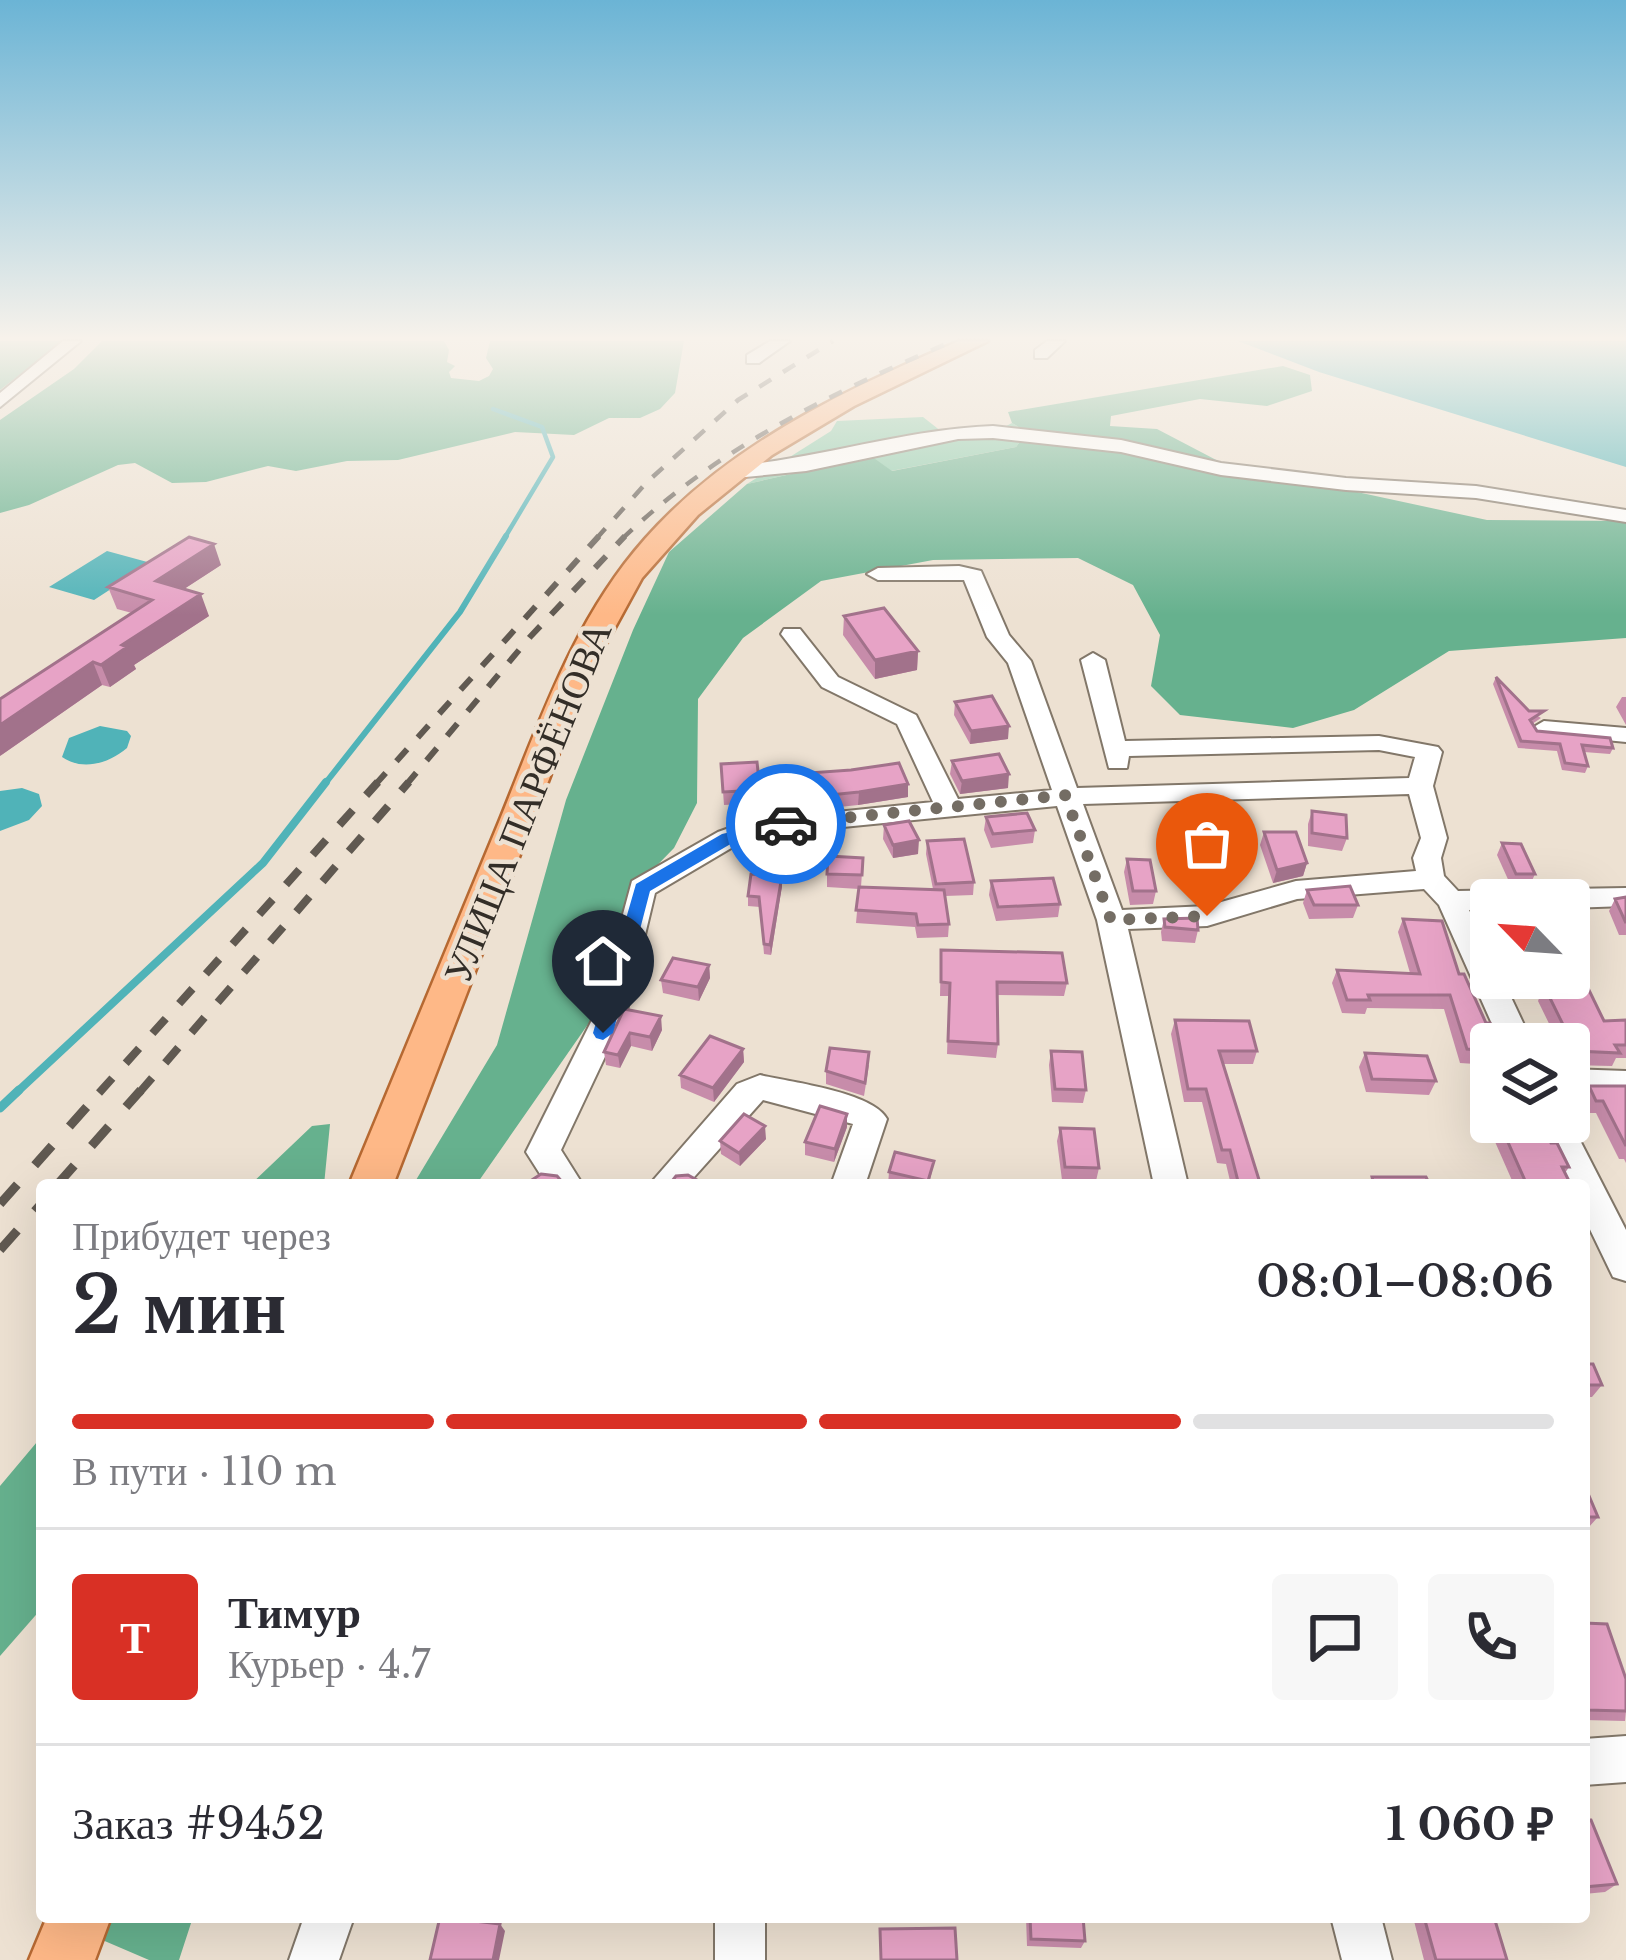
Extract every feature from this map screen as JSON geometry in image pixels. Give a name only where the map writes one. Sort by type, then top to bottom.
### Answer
[{"type":"main road","name":"УЛИЦА ПАРФЁНОВА","points":[[373,1179],[588,644],[608,605],[656,543],[735,472],[790,432]]},
{"type":"main road","points":[[62,1960],[77,1923]]},
{"type":"street","points":[[735,472],[806,465],[958,434],[994,433],[1108,444],[1221,469],[1346,484],[1476,491],[1626,516]]},
{"type":"street","points":[[878,574],[959,572],[980,583],[998,637],[1019,661],[1111,920],[1170,1179]]},
{"type":"street","points":[[791,634],[830,682],[907,720],[949,809]]},
{"type":"street","points":[[1093,660],[1113,748],[1129,791]]},
{"type":"street","points":[[1544,728],[1626,735]]},
{"type":"street","points":[[1113,748],[1379,743],[1429,752],[1420,786],[1434,838],[1427,858],[1507,1023]]},
{"type":"street","points":[[562,1179],[543,1152],[612,1010],[642,888],[728,838],[758,827],[1065,795],[1420,786]]},
{"type":"street","points":[[1111,920],[1207,916],[1296,890],[1441,890],[1470,896]]},
{"type":"street","points":[[1590,898],[1626,897]]},
{"type":"street","points":[[1590,1081],[1626,1082]]},
{"type":"street","points":[[671,1179],[748,1093],[760,1087],[854,1110],[872,1119],[850,1179]]},
{"type":"street","points":[[1564,1143],[1582,1179]]},
{"type":"street","points":[[1590,1194],[1626,1266]]},
{"type":"street","points":[[1590,1762],[1626,1759]]},
{"type":"street","points":[[314,1960],[327,1923]]},
{"type":"street","points":[[740,1923],[740,1960]]},
{"type":"street","points":[[1358,1923],[1367,1960]]},
{"type":"green space","points":[[0,432],[513,432],[398,460],[347,461],[296,471],[268,466],[206,482],[172,483],[135,463],[118,465],[0,513]]},
{"type":"green space","points":[[829,432],[943,432],[951,439],[1027,432],[1016,447],[891,471],[870,456],[747,484]]},
{"type":"green space","points":[[1027,432],[1164,432],[1222,463],[1487,520],[1626,521],[1626,638],[1449,651],[1354,710],[1293,728],[1180,715],[1151,686],[1160,635],[1133,585],[1078,558],[933,560],[821,581],[743,638],[698,699],[697,803],[674,848],[634,889],[607,997],[480,1179],[417,1179],[497,1045],[566,800],[669,552],[747,484],[871,456],[892,471],[1016,447]]},
{"type":"green space","points":[[330,1124],[325,1179],[256,1179],[312,1126]]},
{"type":"green space","points":[[36,1443],[36,1615],[0,1656],[0,1486]]},
{"type":"green space","points":[[107,1923],[191,1923],[179,1960],[149,1960],[100,1939]]},
{"type":"water","points":[[1514,432],[1626,432],[1626,467]]},
{"type":"water","points":[[107,551],[151,563],[94,600],[49,587]]},
{"type":"water","points":[[100,726],[127,731],[131,736],[127,748],[95,764],[62,757],[69,738]]},
{"type":"water","points":[[22,788],[39,794],[42,806],[29,820],[0,831],[0,791]]},
{"type":"building","points":[[189,537],[214,544],[156,581],[201,594],[122,645],[127,647],[101,665],[93,662],[0,725],[0,699],[152,600],[108,587]]},
{"type":"building","points":[[884,608],[918,651],[875,660],[844,616]]},
{"type":"building","points":[[1496,677],[1529,711],[1544,711],[1530,720],[1537,731],[1610,738],[1613,748],[1582,745],[1588,766],[1565,763],[1560,744],[1521,741]]},
{"type":"building","points":[[992,696],[1009,726],[971,731],[955,702]]},
{"type":"building","points":[[999,754],[1009,774],[962,781],[952,761]]},
{"type":"building","points":[[757,762],[760,790],[723,792],[721,764]]},
{"type":"building","points":[[899,763],[908,784],[859,792],[801,798],[794,774],[851,770]]},
{"type":"building","points":[[1312,811],[1346,815],[1347,838],[1312,833]]},
{"type":"building","points":[[1027,813],[1035,830],[993,834],[986,817]]},
{"type":"building","points":[[909,821],[919,840],[893,845],[884,825]]},
{"type":"building","points":[[1264,832],[1296,832],[1307,863],[1277,870]]},
{"type":"building","points":[[964,839],[974,882],[936,884],[927,841]]},
{"type":"building","points":[[1502,843],[1521,844],[1535,874],[1516,874]]},
{"type":"building","points":[[828,856],[863,858],[862,875],[827,874]]},
{"type":"building","points":[[1127,859],[1150,860],[1156,891],[1133,891]]},
{"type":"building","points":[[751,874],[782,876],[770,945],[764,944],[759,897],[748,896]]},
{"type":"building","points":[[1053,878],[1060,904],[998,907],[991,881]]},
{"type":"building","points":[[1350,886],[1358,905],[1314,905],[1307,890]]},
{"type":"building","points":[[859,887],[944,890],[949,924],[918,925],[916,914],[856,910]]},
{"type":"building","points":[[1626,897],[1626,923],[1615,899]]},
{"type":"building","points":[[1197,918],[1198,930],[1165,927],[1164,919]]},
{"type":"building","points":[[1403,919],[1442,921],[1459,974],[1464,974],[1470,999],[1475,999],[1486,1023],[1470,1023],[1470,1049],[1450,995],[1368,995],[1370,1000],[1347,1000],[1337,970],[1420,974]]},
{"type":"building","points":[[941,950],[1062,953],[1067,983],[997,982],[998,1044],[948,1041],[950,983],[941,982]]},
{"type":"building","points":[[673,958],[709,965],[698,987],[661,980]]},
{"type":"building","points":[[1590,992],[1604,1021],[1626,1020],[1626,1045],[1615,1045],[1620,1053],[1590,1052],[1590,1023],[1562,1023],[1550,999],[1590,999]]},
{"type":"building","points":[[624,1009],[661,1016],[650,1037],[630,1033],[618,1055],[604,1052]]},
{"type":"building","points":[[1175,1020],[1249,1021],[1257,1051],[1219,1051],[1259,1179],[1237,1179],[1230,1150],[1222,1150],[1206,1089],[1188,1089]]},
{"type":"building","points":[[710,1036],[743,1049],[713,1088],[680,1075]]},
{"type":"building","points":[[830,1048],[869,1052],[865,1083],[826,1071]]},
{"type":"building","points":[[1051,1051],[1082,1052],[1086,1090],[1055,1089]]},
{"type":"building","points":[[1365,1053],[1427,1056],[1436,1081],[1372,1079]]},
{"type":"building","points":[[1590,1086],[1626,1086],[1626,1146],[1603,1101],[1596,1101]]},
{"type":"building","points":[[820,1106],[847,1114],[835,1149],[805,1142]]},
{"type":"building","points":[[744,1114],[765,1126],[739,1153],[720,1141]]},
{"type":"building","points":[[1060,1128],[1094,1129],[1099,1168],[1065,1167]]},
{"type":"building","points":[[1508,1143],[1557,1143],[1569,1167],[1562,1167],[1568,1179],[1524,1179]]},
{"type":"building","points":[[895,1152],[934,1161],[929,1179],[889,1172]]},
{"type":"building","points":[[1372,1177],[1427,1179],[1372,1179]]},
{"type":"building","points":[[1590,1364],[1593,1364],[1602,1385],[1590,1385]]},
{"type":"building","points":[[1590,1623],[1607,1624],[1626,1679],[1626,1711],[1590,1710]]},
{"type":"building","points":[[1590,1820],[1591,1820],[1617,1884],[1590,1886]]},
{"type":"building","points":[[439,1923],[500,1924],[493,1960],[430,1960]]},
{"type":"building","points":[[1030,1923],[1084,1923],[1085,1941],[1031,1939]]},
{"type":"building","points":[[1426,1923],[1496,1923],[1507,1960],[1436,1960]]},
{"type":"building","points":[[955,1928],[957,1960],[881,1960],[880,1929]]},
{"type":"waterway","points":[[504,539],[553,457],[544,432]]},
{"type":"waterway","points":[[324,785],[460,612],[506,536]]},
{"type":"waterway","points":[[16,1093],[263,863],[326,782]]},
{"type":"waterway","points":[[0,1108],[19,1090]]},
{"type":"railway","points":[[596,539],[647,482],[702,432]]},
{"type":"railway","points":[[623,538],[697,477],[766,432]]},
{"type":"railway","points":[[375,785],[599,536]]},
{"type":"railway","points":[[406,785],[530,637],[623,538]]},
{"type":"railway","points":[[99,1093],[378,782]]},
{"type":"railway","points":[[139,1093],[409,782]]},
{"type":"railway","points":[[0,1204],[102,1090]]},
{"type":"railway","points":[[62,1179],[141,1090]]},
{"type":"railway","points":[[0,1250],[36,1210]]},
{"type":"way so far","points":[[786,824],[1065,795],[1111,920],[1207,916]]},
{"type":"route","points":[[603,1033],[642,888],[728,838],[758,827],[786,824]]}]
